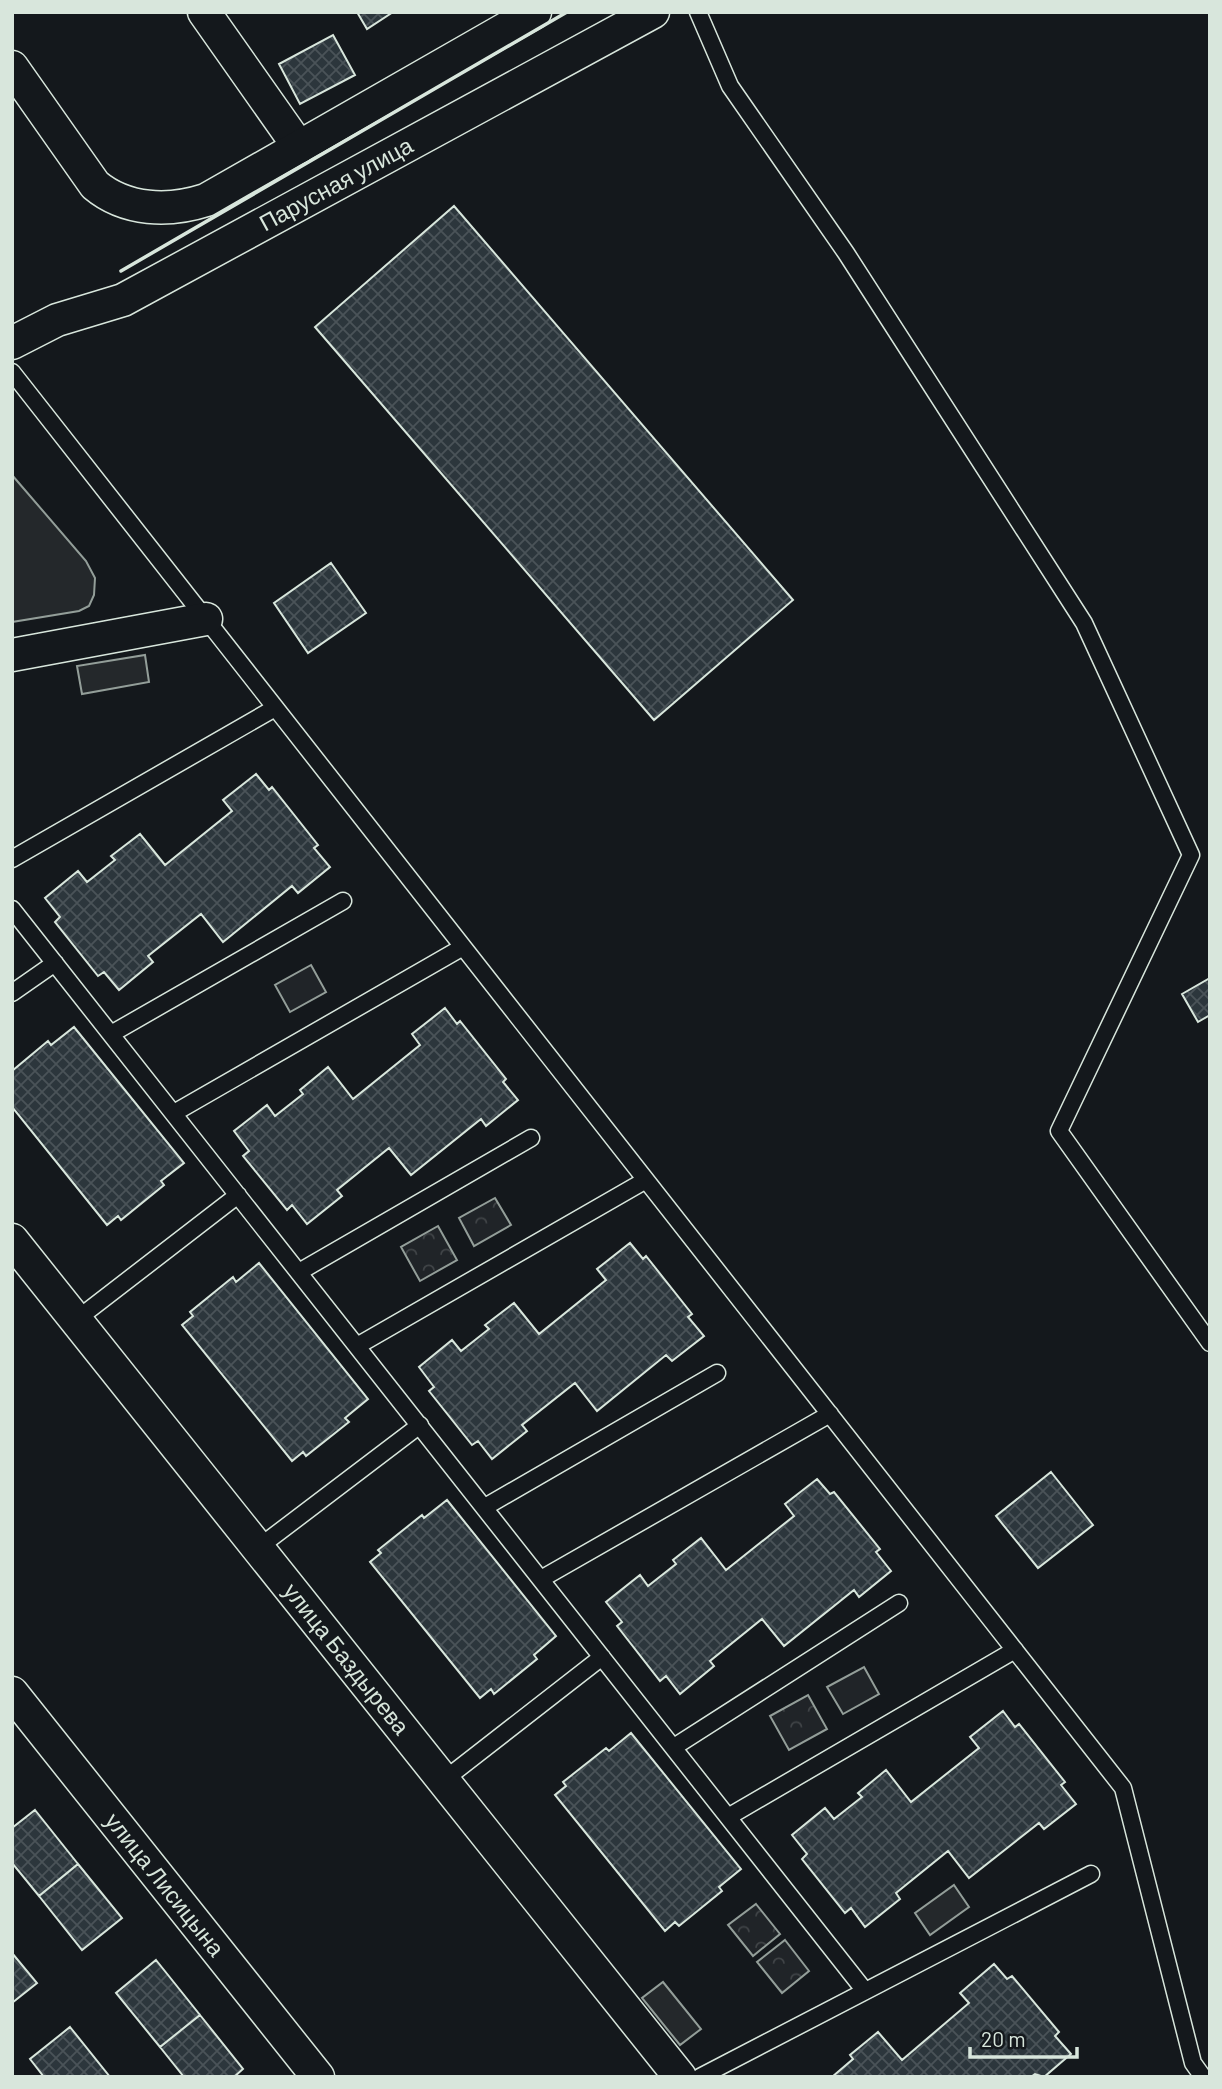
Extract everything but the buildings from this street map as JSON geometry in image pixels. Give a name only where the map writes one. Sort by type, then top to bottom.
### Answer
[{"type":"street","points":[[204,12],[299,147]]},
{"type":"street","points":[[12,67],[23,99],[95,185],[109,197],[141,207],[184,207],[206,200],[535,12]]},
{"type":"street","name":"Парусная улица","points":[[12,343],[57,320],[124,300],[653,12]]},
{"type":"street","points":[[12,655],[206,620]]},
{"type":"street","name":"улица Баздырева","points":[[12,1240],[680,2077]]},
{"type":"street","name":"улица Лисицына","points":[[12,1693],[318,2077]]},
{"type":"lane","points":[[698,12],[730,86],[846,253],[1084,624],[1191,855],[1059,1131],[1210,1343]]},
{"type":"lane","points":[[12,372],[1123,1788],[1193,2063],[1203,2077]]},
{"type":"lane","points":[[12,859],[275,708]]},
{"type":"lane","points":[[111,1034],[343,901]]},
{"type":"lane","points":[[12,909],[865,1991]]},
{"type":"lane","points":[[174,1113],[463,947]]},
{"type":"lane","points":[[12,993],[55,962]]},
{"type":"lane","points":[[299,1272],[531,1138]]},
{"type":"lane","points":[[357,1346],[646,1180]]},
{"type":"lane","points":[[76,1320],[238,1195]]},
{"type":"lane","points":[[485,1507],[716,1373]]},
{"type":"lane","points":[[541,1579],[830,1414]]},
{"type":"lane","points":[[258,1548],[419,1425]]},
{"type":"lane","points":[[674,1747],[899,1603]]},
{"type":"lane","points":[[728,1817],[1015,1650]]},
{"type":"lane","points":[[444,1780],[602,1657]]},
{"type":"lane","points":[[700,2077],[1091,1874]]},
{"type":"green space","points":[[311,965],[326,992],[290,1012],[275,985]]},
{"type":"green space","points":[[495,1198],[511,1225],[474,1246],[459,1218]]},
{"type":"green space","points":[[438,1226],[457,1260],[420,1281],[401,1247]]},
{"type":"green space","points":[[864,1667],[879,1694],[843,1714],[827,1687]]},
{"type":"green space","points":[[808,1695],[827,1729],[789,1750],[770,1716]]},
{"type":"green space","points":[[756,1904],[780,1934],[753,1956],[728,1925]]},
{"type":"green space","points":[[785,1940],[809,1971],[782,1993],[757,1962]]},
{"type":"shaded area","points":[[12,475],[86,561],[95,578],[94,595],[89,606],[79,611],[12,622]]},
{"type":"shaded area","points":[[145,655],[149,682],[82,694],[77,666]]},
{"type":"shaded area","points":[[954,1885],[969,1907],[930,1935],[915,1913]]},
{"type":"shaded area","points":[[663,1982],[701,2029],[680,2045],[642,1998]]},
{"type":"wall","points":[[121,271],[567,12]]}]
